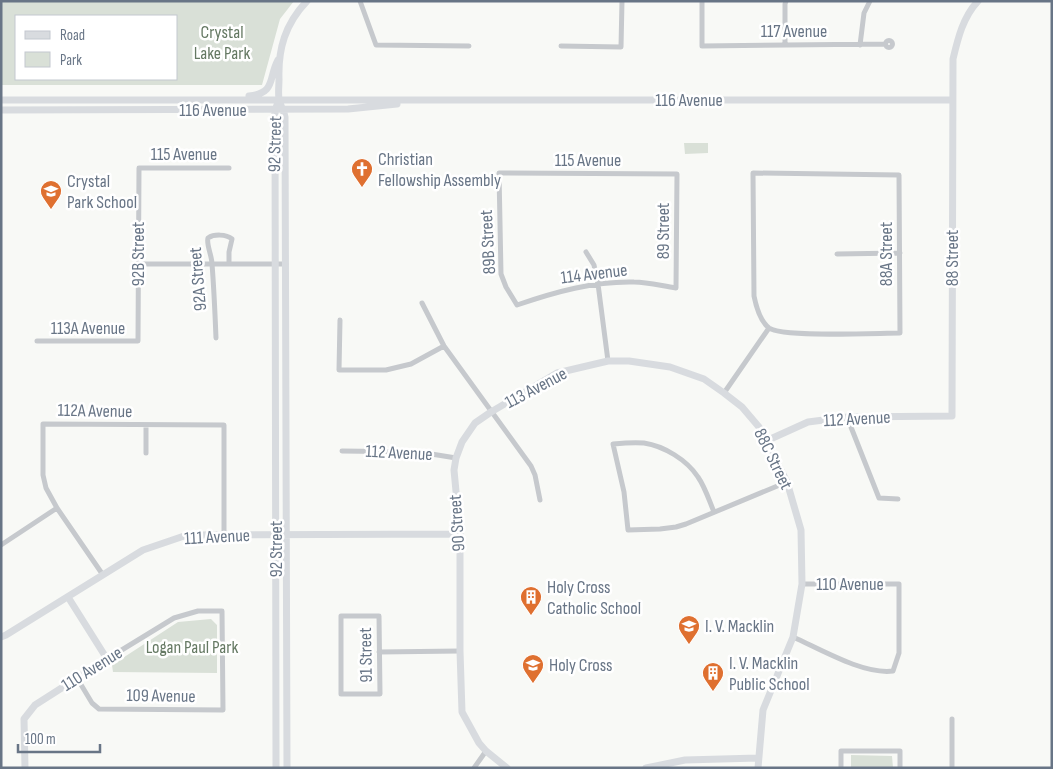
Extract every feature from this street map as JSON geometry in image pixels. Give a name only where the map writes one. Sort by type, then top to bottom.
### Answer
[{"type":"main road","points":[[220,100],[264,93],[269,87],[273,70],[291,23],[307,1]]},
{"type":"main road","name":"88 Street","points":[[952,416],[953,59],[960,30],[978,1]]},
{"type":"main road","points":[[278,60],[279,100]]},
{"type":"main road","name":"116 Avenue","points":[[1,100],[952,100]]},
{"type":"main road","name":"92 Street","points":[[279,100],[284,110],[286,264],[287,768]]},
{"type":"main road","name":"92 Street","points":[[276,768],[275,110],[279,100]]},
{"type":"main road","name":"116 Avenue","points":[[1,110],[348,109],[425,101]]},
{"type":"main road","name":"113 Avenue","points":[[491,412],[557,373],[608,361],[630,361],[670,367],[704,379],[724,392]]},
{"type":"main road","name":"88C Street","points":[[724,392],[742,407],[759,427],[787,482],[801,530],[802,584],[793,637],[763,710],[758,768]]},
{"type":"main road","name":"90 Street","points":[[491,412],[475,424],[462,442],[454,470],[460,534],[462,712],[475,736],[486,751],[506,768]]},
{"type":"main road","name":"112 Avenue","points":[[766,441],[808,422],[847,416],[952,416]]},
{"type":"main road","name":"111 Avenue","points":[[1,637],[143,550],[187,535],[460,534]]},
{"type":"main road","points":[[68,597],[107,659]]},
{"type":"main road","name":"110 Avenue","points":[[24,768],[24,720],[35,705],[107,659]]},
{"type":"main road","points":[[646,768],[685,760],[758,758]]},
{"type":"street","points":[[360,1],[376,45],[469,46]]},
{"type":"street","points":[[561,46],[621,46],[622,1]]},
{"type":"street","name":"117 Avenue","points":[[702,1],[702,46],[885,44]]},
{"type":"street","points":[[785,45],[786,1]]},
{"type":"street","points":[[860,44],[864,13],[870,1]]},
{"type":"street","name":"115 Avenue","points":[[139,168],[229,168]]},
{"type":"street","name":"92B Street","points":[[138,341],[139,168]]},
{"type":"street","name":"115 Avenue","points":[[499,173],[677,174]]},
{"type":"street","name":"89B Street","points":[[499,173],[501,274],[506,288],[517,306]]},
{"type":"street","name":"88A Street","points":[[753,173],[899,175],[900,333],[802,334],[769,328],[760,316],[754,296],[753,173]]},
{"type":"street","name":"89 Street","points":[[676,288],[677,174]]},
{"type":"street","name":"92A Street","points":[[216,338],[212,264],[207,242],[210,236],[229,236],[232,239],[229,264]]},
{"type":"street","points":[[586,252],[594,265],[598,284],[608,361]]},
{"type":"street","points":[[837,254],[900,253]]},
{"type":"street","points":[[138,264],[286,264]]},
{"type":"street","name":"114 Avenue","points":[[517,306],[556,292],[598,284],[635,282],[676,288]]},
{"type":"street","points":[[422,303],[444,346],[531,466],[535,475],[540,500]]},
{"type":"street","points":[[340,320],[340,370],[386,370],[411,364],[444,346]]},
{"type":"street","points":[[724,392],[769,328]]},
{"type":"street","name":"113A Avenue","points":[[37,342],[138,341]]},
{"type":"street","points":[[847,416],[879,498],[898,498]]},
{"type":"street","name":"112A Avenue","points":[[56,508],[46,488],[43,475],[43,424],[224,425],[224,534]]},
{"type":"street","name":"112A Avenue","points":[[146,425],[146,453]]},
{"type":"street","points":[[714,512],[698,477],[677,456],[662,448],[646,443],[613,444],[624,492],[628,530],[676,527],[714,512],[787,482]]},
{"type":"street","name":"112 Avenue","points":[[342,451],[419,452],[456,458]]},
{"type":"street","points":[[1,545],[56,508],[103,575]]},
{"type":"street","name":"110 Avenue","points":[[793,637],[862,668],[886,672],[894,671],[899,653],[899,584],[802,584]]},
{"type":"street","name":"110 Avenue","points":[[107,659],[174,618],[198,611],[222,611],[222,710]]},
{"type":"street","name":"91 Street","points":[[341,616],[379,616],[379,652],[380,694],[341,694],[341,616]]},
{"type":"street","points":[[379,652],[460,651]]},
{"type":"street","name":"109 Avenue","points":[[77,678],[92,703],[99,709],[222,710]]},
{"type":"street","points":[[952,719],[952,768]]},
{"type":"street","points":[[474,768],[486,751]]},
{"type":"street","points":[[841,768],[841,751],[900,751],[900,768]]},
{"type":"green space","name":"Crystal Lake Park","points":[[1,1],[294,1],[280,19],[262,85],[1,85]]},
{"type":"green space","points":[[684,143],[708,143],[708,153],[685,154]]},
{"type":"green space","name":"Logan Paul Park","points":[[211,619],[217,625],[217,673],[113,672],[112,665],[178,622]]},
{"type":"green space","points":[[851,755],[892,756],[893,768],[851,768]]},
{"type":"place","name":"Christian Fellowship Assembly","points":[[362,188]]},
{"type":"place","name":"Crystal Park School","points":[[51,210]]},
{"type":"place","name":"Holy Cross Catholic School","points":[[531,616]]},
{"type":"place","name":"I. V. Macklin","points":[[689,645]]},
{"type":"place","name":"Holy Cross","points":[[533,684]]},
{"type":"place","name":"I. V. Macklin Public School","points":[[713,692]]}]
